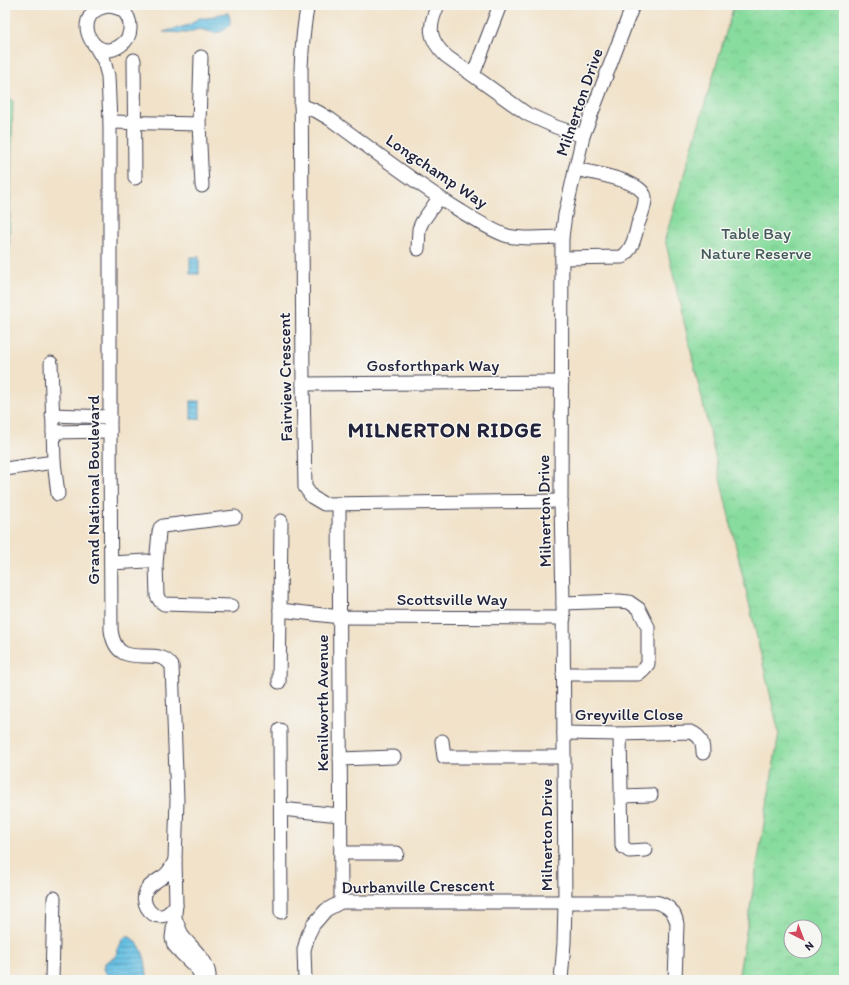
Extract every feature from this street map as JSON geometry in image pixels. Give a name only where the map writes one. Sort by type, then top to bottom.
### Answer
[{"type":"street","points":[[86,5],[87,24],[88,35],[94,44],[102,49],[112,50],[121,46],[129,35],[129,22],[122,11],[118,8],[108,6],[99,8],[91,14],[87,24]]},
{"type":"street","name":"Fairview Crescent","points":[[308,5],[302,40],[301,105],[305,487],[312,497],[324,504],[561,500]]},
{"type":"street","points":[[438,5],[430,26],[438,48],[446,56],[527,114],[556,127],[583,136]]},
{"type":"street","points":[[473,75],[500,5]]},
{"type":"street","name":"Milnerton Drive","points":[[561,980],[565,902],[563,674],[564,603],[561,500],[562,237],[565,215],[583,136],[633,5]]},
{"type":"street","name":"Grand National Boulevard","points":[[108,76],[115,58],[124,43]]},
{"type":"street","name":"Grand National Boulevard","points":[[94,44],[104,61],[108,76],[110,122],[111,630],[112,640],[124,654],[136,657],[164,658],[172,666],[177,800],[175,912]]},
{"type":"street","points":[[201,57],[200,124],[202,186]]},
{"type":"street","points":[[134,60],[135,178]]},
{"type":"street","name":"Longchamp Way","points":[[301,105],[330,119],[439,198],[472,218],[507,236],[520,238],[562,237]]},
{"type":"street","points":[[110,122],[200,124]]},
{"type":"street","points":[[562,258],[622,256],[631,249],[644,204],[645,196],[641,190],[636,187],[609,176],[575,169]]},
{"type":"street","points":[[418,248],[419,229],[426,214],[439,198]]},
{"type":"street","points":[[51,362],[54,462],[58,494]]},
{"type":"street","name":"Gosforthpark Way","points":[[303,384],[562,382]]},
{"type":"street","points":[[52,415],[110,417]]},
{"type":"street","points":[[53,432],[110,432]]},
{"type":"street","points":[[5,469],[54,462]]},
{"type":"street","name":"Kenilworth Avenue","points":[[339,504],[341,902]]},
{"type":"street","points":[[232,606],[164,604],[157,596],[156,564],[159,532],[160,528],[163,526],[235,516]]},
{"type":"street","points":[[278,682],[281,521]]},
{"type":"street","points":[[111,563],[147,562]]},
{"type":"street","points":[[563,674],[638,674],[648,664],[648,627],[639,609],[629,602],[619,601],[564,603]]},
{"type":"street","name":"Scottsville Way","points":[[280,610],[340,617],[564,618]]},
{"type":"street","points":[[280,730],[281,912]]},
{"type":"street","name":"Greyville Close","points":[[564,733],[620,734],[691,732],[700,738],[703,743],[702,753]]},
{"type":"street","points":[[620,734],[622,846],[630,851],[646,850]]},
{"type":"street","points":[[442,741],[444,757],[564,758]]},
{"type":"street","points":[[340,759],[394,757]]},
{"type":"street","points":[[621,796],[651,795]]},
{"type":"street","points":[[281,809],[340,815]]},
{"type":"street","points":[[341,853],[397,853]]},
{"type":"street","points":[[175,859],[168,872],[147,889],[144,897],[149,910],[157,916],[163,916],[175,912]]},
{"type":"street","points":[[52,980],[54,898]]},
{"type":"street","name":"Durbanville Crescent","points":[[305,980],[304,950],[308,935],[313,925],[326,910],[341,902],[565,902]]},
{"type":"street","points":[[565,902],[663,903],[676,917],[675,980]]},
{"type":"street","points":[[175,912],[172,938],[174,944],[197,969],[204,980]]},
{"type":"street","points":[[175,912],[184,938],[196,950],[208,968],[209,980]]},
{"type":"green space","name":"Table Bay Nature Reserve","points":[[734,5],[844,5],[844,980],[738,980],[779,733],[665,239]]},
{"type":"green space","points":[[5,94],[13,101],[8,285],[5,294]]},
{"type":"water","points":[[228,13],[230,25],[223,31],[215,33],[199,29],[186,33],[163,32],[189,25],[199,18],[208,18]]},
{"type":"water","points":[[190,257],[199,257],[199,274],[190,274]]},
{"type":"water","points":[[191,401],[200,401],[200,419],[191,419]]},
{"type":"water","points":[[127,936],[133,939],[141,948],[145,961],[147,980],[107,980],[108,977],[104,969],[105,963],[115,957],[122,940]]},
{"type":"district","name":"MILNERTON RIDGE","points":[[445,430]]}]
